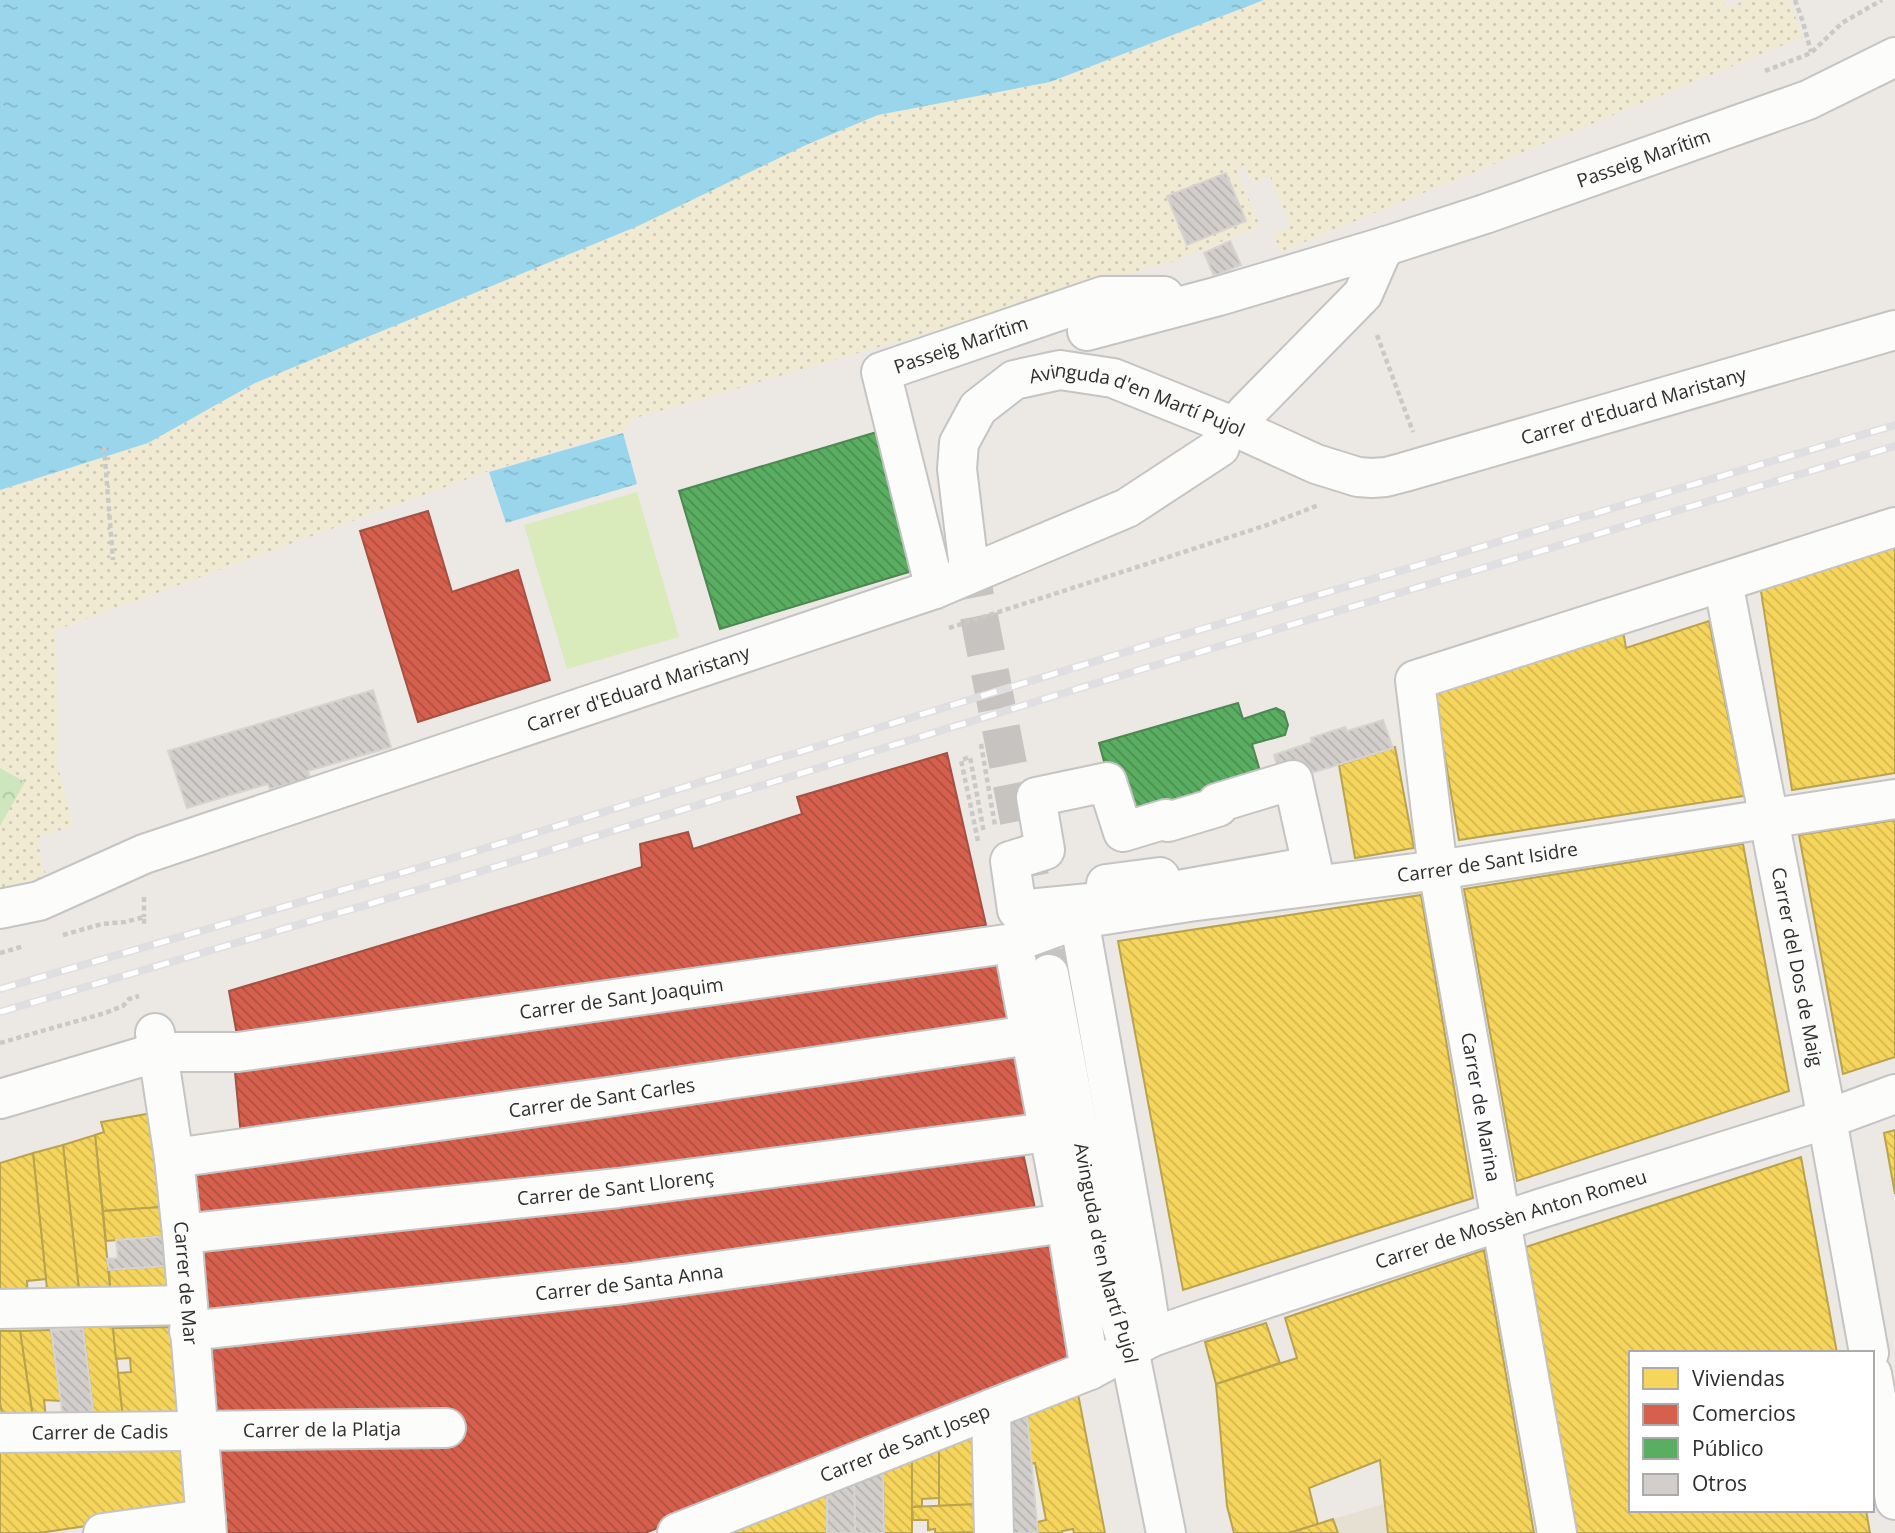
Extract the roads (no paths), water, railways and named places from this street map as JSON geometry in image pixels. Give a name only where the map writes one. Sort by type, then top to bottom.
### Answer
[{"type":"street","name":"Passeig Marítim","points":[[1087,331],[1219,296],[1485,214],[1808,100],[1895,57]]},
{"type":"street","points":[[1245,414],[1363,294],[1386,246]]},
{"type":"street","name":"Passeig Marítim","points":[[935,589],[881,372],[1103,296],[1219,296]]},
{"type":"street","name":"Carrer d'Eduard Maristany","points":[[1372,478],[1426,466],[1895,330]]},
{"type":"street","name":"Avinguda d'en Martí Pujol","points":[[968,559],[957,469],[959,443],[978,408],[1014,380],[1060,370],[1114,378],[1235,427],[1316,464],[1357,477],[1372,478]]},
{"type":"street","name":"Carrer d'Eduard Maristany","points":[[0,909],[39,901],[144,853],[935,589],[1127,508],[1220,447]]},
{"type":"street","points":[[1723,582],[1895,527]]},
{"type":"street","name":"Carrer de Marina","points":[[1557,1533],[1438,870],[1415,680],[1723,582]]},
{"type":"street","name":"Carrer del Dos de Maig","points":[[1723,582],[1868,1351]]},
{"type":"street","points":[[1293,780],[1312,866],[1162,892],[1160,877],[1106,884],[1110,901],[1017,910],[1010,861],[1045,850],[1036,797],[1107,782],[1123,832],[1218,807],[1217,803],[1265,788],[1293,780]]},
{"type":"street","name":"Carrer de Sant Isidre","points":[[1080,919],[1203,900],[1438,870],[1895,799]]},
{"type":"street","name":"Avinguda d'en Martí Pujol","points":[[1080,919],[1142,1272],[1140,1343],[1166,1533]]},
{"type":"street","name":"Carrer de Sant Joaquim","points":[[0,1099],[157,1043],[238,1052],[1013,943],[1080,919]]},
{"type":"street","name":"Avinguda d'en Martí Pujol","points":[[1013,943],[1066,1223],[1090,1370]]},
{"type":"street","name":"Avinguda d'en Martí Pujol","points":[[1049,974],[1107,1275],[1140,1343]]},
{"type":"street","name":"Carrer de Sant Carles","points":[[174,1157],[1030,1035]]},
{"type":"street","name":"Carrer de Mar","points":[[157,1043],[182,1234],[206,1526]]},
{"type":"street","name":"Carrer de Mossèn Anton Romeu","points":[[1140,1343],[1501,1221],[1826,1119],[1895,1094]]},
{"type":"street","name":"Carrer de Sant Llorenç","points":[[182,1234],[618,1188],[1048,1132]]},
{"type":"street","name":"Carrer de Santa Anna","points":[[0,1309],[188,1319],[624,1284],[1066,1223]]},
{"type":"street","name":"Carrer de Sant Josep","points":[[677,1533],[716,1526],[991,1409],[1090,1370],[1140,1343]]},
{"type":"street","points":[[1874,1385],[1895,1500]]},
{"type":"street","points":[[991,1409],[995,1533]]},
{"type":"street","name":"Carrer de la Platja","points":[[198,1431],[446,1428]]},
{"type":"street","name":"Carrer de Cadis","points":[[0,1433],[198,1431]]},
{"type":"street","points":[[103,1533],[206,1526]]},
{"type":"water","points":[[0,0],[1264,0],[1050,82],[878,115],[808,144],[638,226],[255,383],[148,443],[0,490]]},
{"type":"water","points":[[623,433],[637,484],[506,523],[489,472]]},
{"type":"tunnel","points":[[968,560],[1049,974]]},
{"type":"railway","points":[[0,989],[463,855],[1148,645],[1895,425]]},
{"type":"railway","points":[[0,1012],[472,874],[1149,667],[1895,446]]}]
